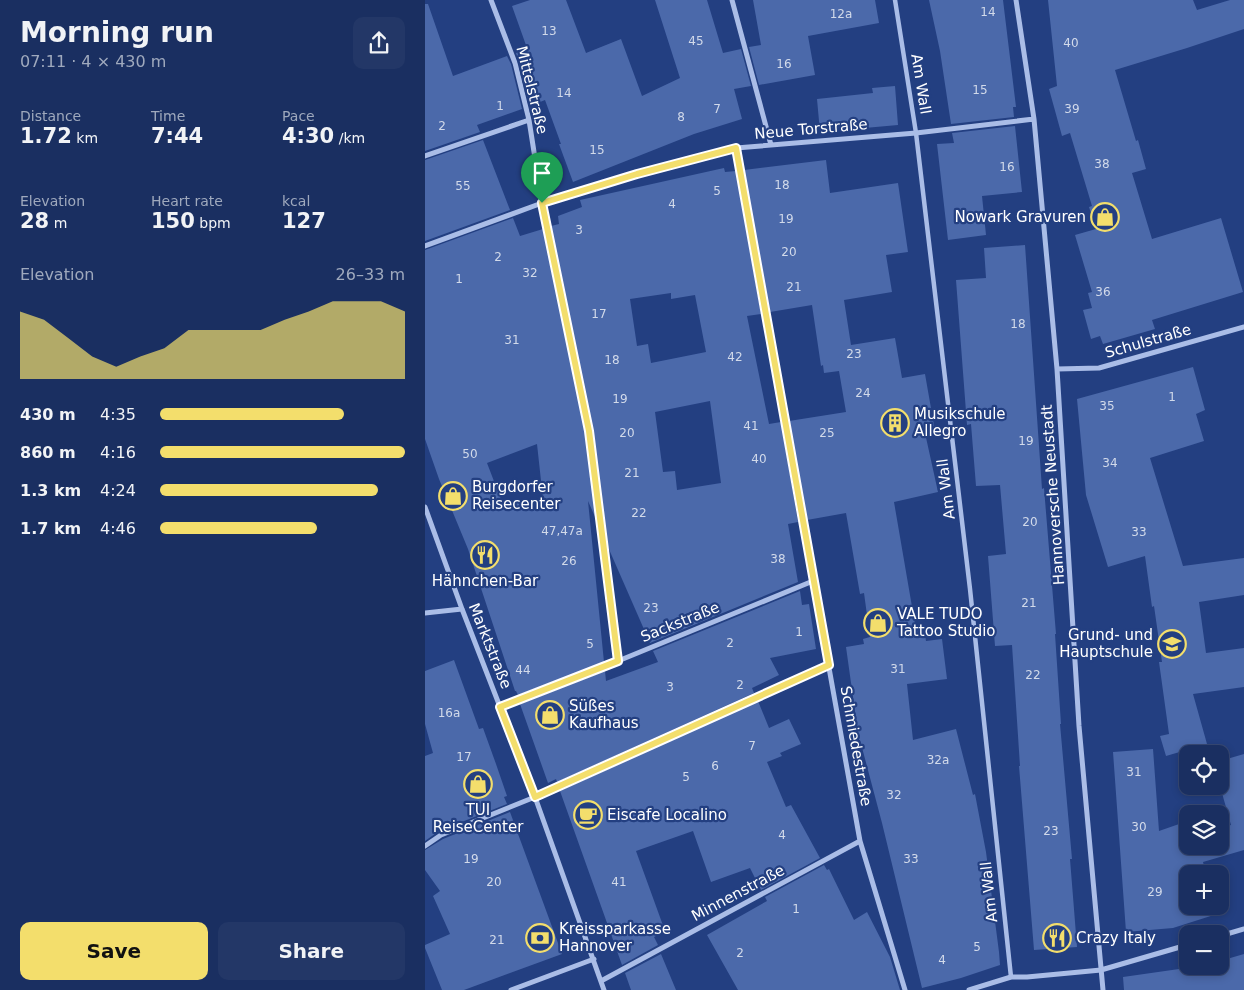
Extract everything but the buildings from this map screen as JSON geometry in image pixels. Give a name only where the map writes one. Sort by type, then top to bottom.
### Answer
[{"type":"street","name":"Mittelstraße","points":[[491,0],[515,63],[529,120],[542,203],[589,431],[618,661]]},
{"type":"street","points":[[732,0],[771,145]]},
{"type":"street","name":"Am Wall","points":[[895,0],[916,133],[970,589],[1011,977]]},
{"type":"street","name":"Hannoversche Neustadt","points":[[1016,0],[1034,119],[1057,368],[1079,726],[1103,990]]},
{"type":"street","name":"Neue Torstraße","points":[[425,246],[542,203],[637,174],[736,148],[916,133],[1034,119]]},
{"type":"street","points":[[425,156],[529,120]]},
{"type":"street","name":"Schmiedestraße","points":[[736,148],[860,841],[905,990]]},
{"type":"street","name":"Schulstraße","points":[[1057,368],[1099,368],[1244,327]]},
{"type":"street","name":"Marktstraße","points":[[425,507],[461,609],[535,797],[604,990]]},
{"type":"street","name":"Sackstraße","points":[[500,707],[813,581]]},
{"type":"street","points":[[425,613],[461,609]]},
{"type":"street","points":[[425,846],[441,835],[535,797],[829,665]]},
{"type":"street","name":"Minnenstraße","points":[[601,981],[860,841]]},
{"type":"street","points":[[1229,933],[1244,929]]},
{"type":"street","points":[[969,990],[1011,977],[1101,970],[1179,947]]},
{"type":"street","points":[[511,990],[594,959]]},
{"type":"place","name":"Nowark Gravuren","points":[[1105,217]]},
{"type":"place","name":"Musikschule Allegro","points":[[895,423]]},
{"type":"place","name":"Burgdorfer Reisecenter","points":[[453,496]]},
{"type":"place","name":"Hähnchen-Bar","points":[[485,555]]},
{"type":"place","name":"VALE TUDO Tattoo Studio","points":[[878,623]]},
{"type":"place","name":"Grund- und Hauptschule","points":[[1172,644]]},
{"type":"place","name":"Süßes Kaufhaus","points":[[550,715]]},
{"type":"place","name":"TUI ReiseCenter","points":[[478,784]]},
{"type":"place","name":"Eiscafe Localino","points":[[588,815]]},
{"type":"place","name":"Kreissparkasse Hannover","points":[[540,938]]},
{"type":"place","name":"Crazy Italy","points":[[1057,938]]},
{"type":"route","points":[[736,148],[829,665],[535,797],[500,707],[618,661],[589,431],[542,203],[637,174],[736,148]]}]
